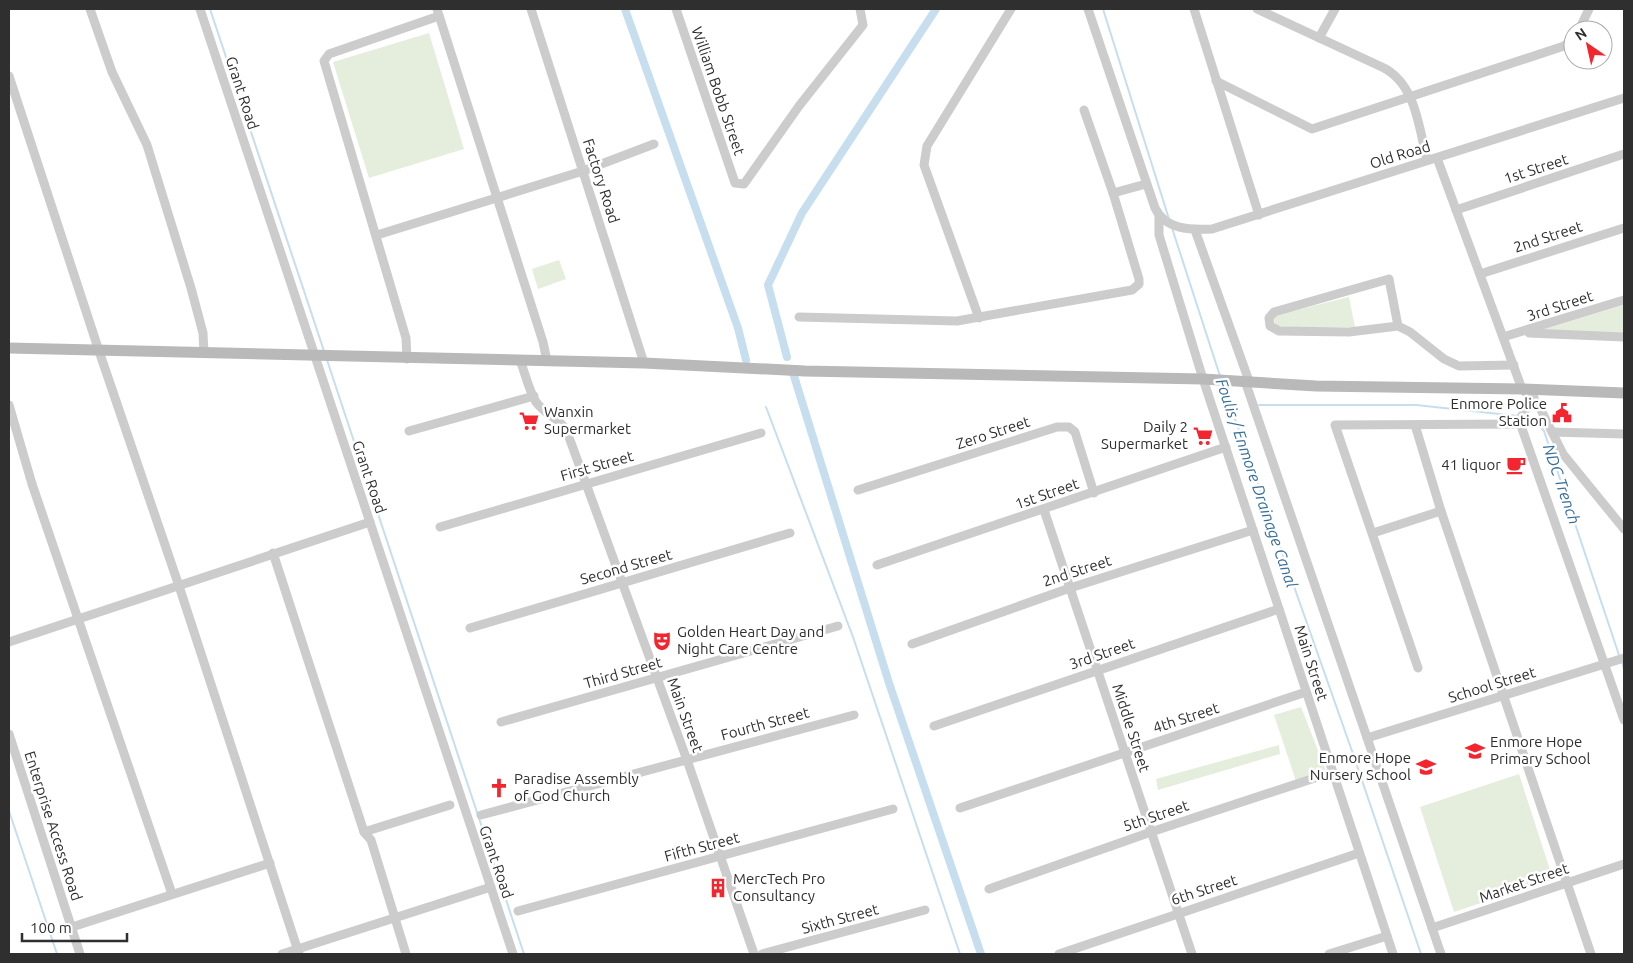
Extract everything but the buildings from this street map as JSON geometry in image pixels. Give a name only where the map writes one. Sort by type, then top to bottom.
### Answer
[{"type":"main road","points":[[9,348],[314,356],[407,355],[520,360],[544,354],[644,363],[792,371],[1232,380],[1316,386],[1522,389],[1624,393]]},
{"type":"street","points":[[90,9],[112,72],[147,144],[191,288],[203,333],[204,353]]},
{"type":"street","name":"Grant Road","points":[[200,9],[513,954]]},
{"type":"street","name":"Factory Road","points":[[531,9],[644,363]]},
{"type":"street","name":"William Bobb Street","points":[[676,9],[734,183],[744,184],[799,106],[863,25],[860,9]]},
{"type":"street","points":[[979,318],[924,165],[927,146],[1011,9]]},
{"type":"street","name":"Main Street","points":[[1088,9],[1146,184],[1160,217],[1159,235],[1209,380],[1226,447],[1393,954]]},
{"type":"street","points":[[1194,9],[1259,215]]},
{"type":"street","points":[[1257,9],[1392,72],[1404,83],[1410,97],[1427,160]]},
{"type":"street","points":[[1320,38],[1335,9]]},
{"type":"street","points":[[407,355],[406,338],[324,60],[329,54],[438,12],[544,354]]},
{"type":"street","points":[[1216,81],[1312,129],[1563,46]]},
{"type":"street","points":[[9,76],[99,351],[179,586],[298,952]]},
{"type":"street","name":"Old Road","points":[[1160,217],[1182,229],[1212,229],[1624,98]]},
{"type":"street","points":[[799,317],[957,321],[1132,290],[1139,284],[1113,193],[1084,110]]},
{"type":"street","points":[[377,235],[583,171],[654,144]]},
{"type":"street","name":"1st Street","points":[[1456,210],[1624,154]]},
{"type":"street","points":[[1437,158],[1522,389],[1534,397],[1563,454],[1624,528]]},
{"type":"street","points":[[1113,193],[1146,184]]},
{"type":"street","name":"2nd Street","points":[[1480,274],[1624,228]]},
{"type":"street","points":[[1196,230],[1441,954]]},
{"type":"street","points":[[1398,326],[1389,279],[1274,312],[1269,318],[1270,326],[1279,331],[1349,332],[1398,326],[1410,332],[1444,359],[1459,366],[1514,364]]},
{"type":"street","name":"3rd Street","points":[[1503,337],[1624,300]]},
{"type":"street","points":[[1521,333],[1624,337]]},
{"type":"street","points":[[409,431],[534,396],[520,360]]},
{"type":"street","name":"Main Street","points":[[534,396],[536,402],[545,411],[557,418],[566,429],[687,760],[754,954]]},
{"type":"street","points":[[1534,397],[1524,409],[1520,422],[1624,720]]},
{"type":"street","points":[[9,405],[32,484],[172,894]]},
{"type":"street","points":[[1418,668],[1335,425],[1520,422]]},
{"type":"street","points":[[1415,425],[1441,511],[1591,954]]},
{"type":"street","name":"Zero Street","points":[[858,490],[1057,427],[1068,427],[1075,432],[1094,492]]},
{"type":"street","name":"First Street","points":[[440,527],[761,432]]},
{"type":"street","points":[[1552,432],[1624,434]]},
{"type":"street","name":"1st Street","points":[[877,565],[1226,447]]},
{"type":"street","name":"Middle Street","points":[[1044,510],[1192,954]]},
{"type":"street","points":[[1373,533],[1441,511]]},
{"type":"street","points":[[9,642],[370,522]]},
{"type":"street","name":"2nd Street","points":[[912,644],[1070,588],[1253,530]]},
{"type":"street","name":"Second Street","points":[[470,628],[790,533]]},
{"type":"street","points":[[273,553],[364,832],[371,840],[406,954]]},
{"type":"street","name":"3rd Street","points":[[934,726],[1279,609]]},
{"type":"street","name":"Third Street","points":[[501,722],[838,626]]},
{"type":"street","name":"School Street","points":[[1367,738],[1621,659]]},
{"type":"street","name":"4th Street","points":[[960,808],[1306,692]]},
{"type":"street","name":"Fourth Street","points":[[481,815],[854,715]]},
{"type":"street","name":"Enterprise Access Road","points":[[9,734],[80,954]]},
{"type":"street","name":"5th Street","points":[[989,889],[1151,832],[1333,772]]},
{"type":"street","points":[[364,832],[450,805]]},
{"type":"street","name":"Fifth Street","points":[[518,911],[893,809]]},
{"type":"street","name":"6th Street","points":[[1059,954],[1359,853]]},
{"type":"street","points":[[72,927],[270,863]]},
{"type":"street","name":"Market Street","points":[[1432,928],[1624,864]]},
{"type":"street","points":[[282,954],[298,952],[491,887]]},
{"type":"street","name":"Sixth Street","points":[[762,954],[925,910]]},
{"type":"street","points":[[1329,954],[1387,936]]},
{"type":"green space","points":[[429,33],[464,149],[369,178],[333,62]]},
{"type":"green space","points":[[559,260],[566,279],[538,289],[532,269]]},
{"type":"green space","points":[[1349,297],[1355,327],[1279,328],[1275,325],[1274,318],[1276,315]]},
{"type":"green space","points":[[1624,305],[1624,333],[1541,330]]},
{"type":"green space","points":[[1301,707],[1326,771],[1296,781],[1274,715]]},
{"type":"green space","points":[[1279,745],[1280,754],[1158,790],[1156,779]]},
{"type":"green space","points":[[1519,774],[1553,879],[1454,912],[1420,807]]},
{"type":"waterway","points":[[210,9],[324,351]]},
{"type":"waterway","points":[[625,9],[738,328],[746,360]]},
{"type":"waterway","points":[[787,357],[768,285],[802,213],[936,9]]},
{"type":"waterway","name":"Foulis / Enmore Drainage Canal","points":[[1103,9],[1169,219]]},
{"type":"waterway","name":"Foulis / Enmore Drainage Canal","points":[[1172,228],[1220,376]]},
{"type":"waterway","points":[[327,360],[524,954]]},
{"type":"waterway","points":[[794,376],[889,683],[981,954]]},
{"type":"waterway","name":"Foulis / Enmore Drainage Canal","points":[[1223,385],[1352,751],[1421,954]]},
{"type":"waterway","name":"NDC Trench","points":[[1259,405],[1416,405],[1518,416]]},
{"type":"waterway","points":[[766,407],[853,637],[960,954]]},
{"type":"waterway","name":"NDC Trench","points":[[1525,418],[1537,423],[1544,431],[1619,655]]},
{"type":"waterway","name":"NDC Trench","points":[[1622,662],[1624,669]]},
{"type":"waterway","points":[[9,811],[57,954]]},
{"type":"place","name":"Enmore Police Station","points":[[1562,413]]},
{"type":"place","name":"Wanxin Supermarket","points":[[529,421]]},
{"type":"place","name":"Daily 2 Supermarket","points":[[1203,436]]},
{"type":"place","name":"41 liquor","points":[[1516,465]]},
{"type":"place","name":"Golden Heart Day and Night Care Centre","points":[[662,641]]},
{"type":"place","name":"Enmore Hope Primary School","points":[[1475,751]]},
{"type":"place","name":"Enmore Hope Nursery School","points":[[1426,767]]},
{"type":"place","name":"Paradise Assembly of God Church","points":[[499,788]]},
{"type":"place","name":"MercTech Pro Consultancy","points":[[718,888]]}]
